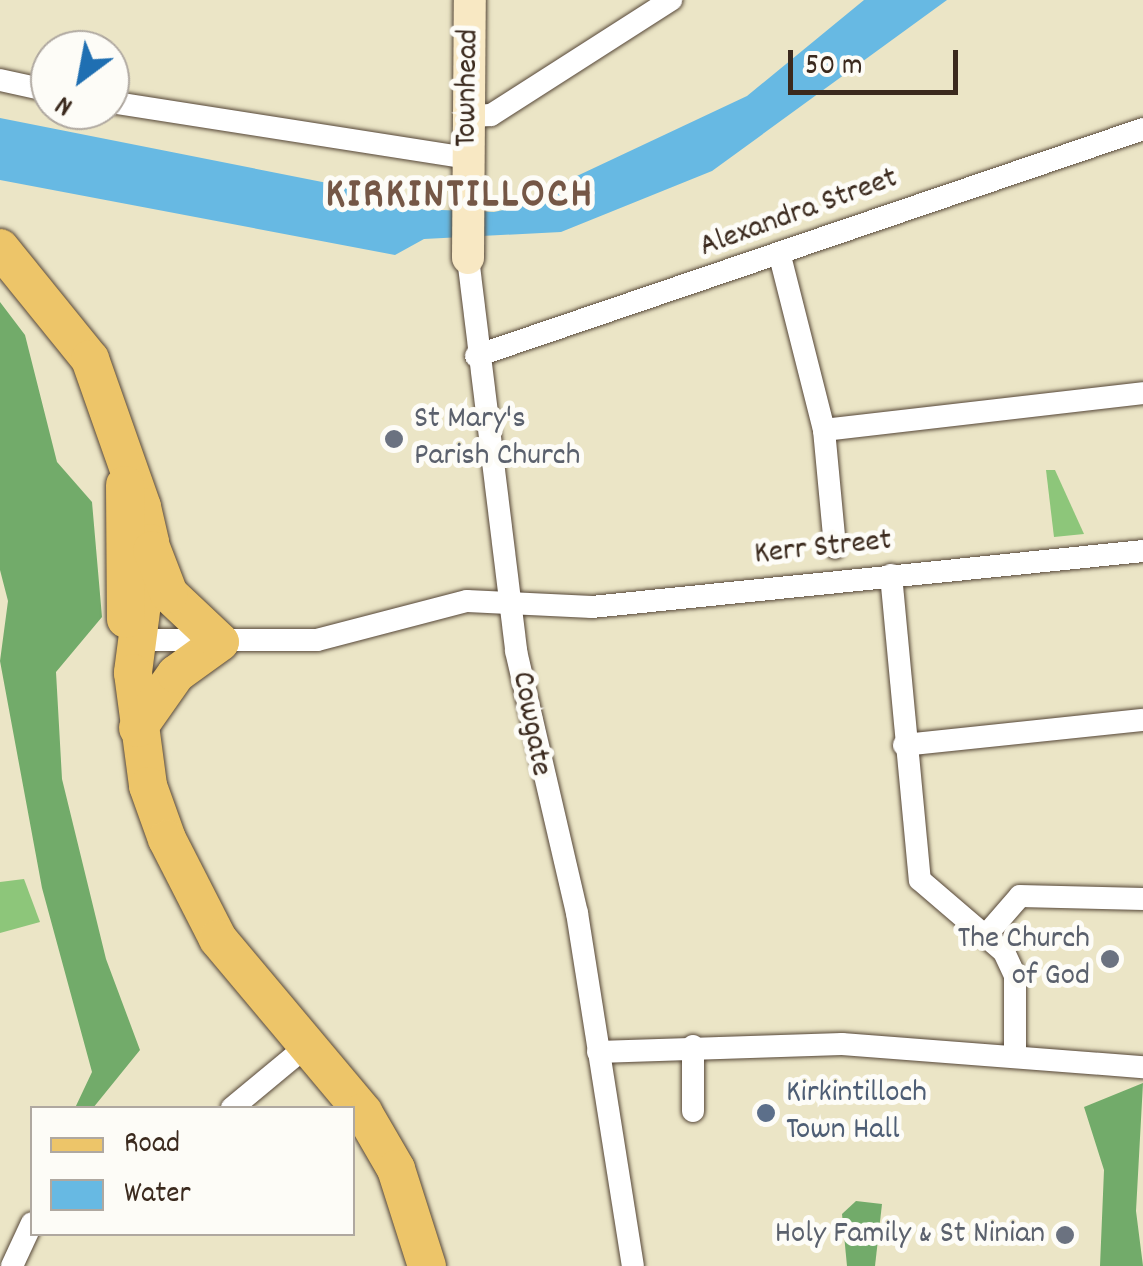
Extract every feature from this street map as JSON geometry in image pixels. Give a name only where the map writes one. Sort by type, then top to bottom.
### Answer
[{"type":"main road","points":[[0,248],[90,359],[128,462],[163,586],[220,642],[176,674],[138,728]]},
{"type":"main road","points":[[128,462],[120,602],[134,640]]},
{"type":"main road","points":[[150,543],[134,640],[138,728],[148,786],[191,891],[218,939],[309,1044],[352,1106]]},
{"type":"main road","points":[[355,1111],[396,1170],[427,1266]]},
{"type":"street","name":"Townhead","points":[[468,167],[470,0]]},
{"type":"street","points":[[471,116],[491,115],[670,0]]},
{"type":"street","points":[[0,80],[30,87]]},
{"type":"street","points":[[130,106],[468,167]]},
{"type":"street","name":"Alexandra Street","points":[[476,356],[1143,130]]},
{"type":"street","name":"Cowgate","points":[[468,167],[468,258],[476,356],[510,605],[598,1052],[633,1266]]},
{"type":"street","points":[[780,256],[824,430],[835,547]]},
{"type":"street","points":[[824,430],[1143,393]]},
{"type":"street","name":"Kerr Street","points":[[134,640],[317,640],[467,601],[592,607],[1143,552]]},
{"type":"street","points":[[891,575],[904,745],[920,880],[987,934],[1015,976],[1015,1057]]},
{"type":"street","points":[[904,745],[1143,720]]},
{"type":"street","points":[[987,934],[1020,896],[1143,898]]},
{"type":"street","points":[[234,1106],[309,1044]]},
{"type":"street","points":[[598,1052],[842,1044],[1143,1067]]},
{"type":"street","points":[[692,1111],[693,1046]]},
{"type":"street","points":[[12,1266],[30,1228]]},
{"type":"green space","points":[[0,302],[25,335],[57,462],[92,502],[102,617],[56,672],[62,779],[106,959],[140,1050],[95,1106],[76,1106],[92,1072],[42,888],[0,661],[8,601],[0,570]]},
{"type":"green space","points":[[1046,470],[1055,470],[1084,534],[1054,537]]},
{"type":"green space","points":[[24,879],[40,922],[0,933],[0,882]]},
{"type":"green space","points":[[1143,1083],[1136,1211],[1143,1266],[1100,1266],[1104,1170],[1084,1107]]},
{"type":"green space","points":[[856,1201],[882,1204],[875,1266],[847,1266],[842,1214]]},
{"type":"water","points":[[864,0],[947,0],[712,171],[561,232],[424,239],[395,255],[0,180],[0,118],[30,124],[30,130],[60,130],[393,196],[415,209],[494,212],[540,202],[562,183],[747,96]]},
{"type":"place","name":"St Mary's Parish Church","points":[[394,439]]},
{"type":"place","name":"The Church of God","points":[[1110,959]]},
{"type":"place","name":"Kirkintilloch Town Hall","points":[[766,1113]]},
{"type":"place","name":"Holy Family & St Ninian","points":[[1065,1235]]},
{"type":"district","name":"KIRKINTILLOCH","points":[[460,197]]}]
